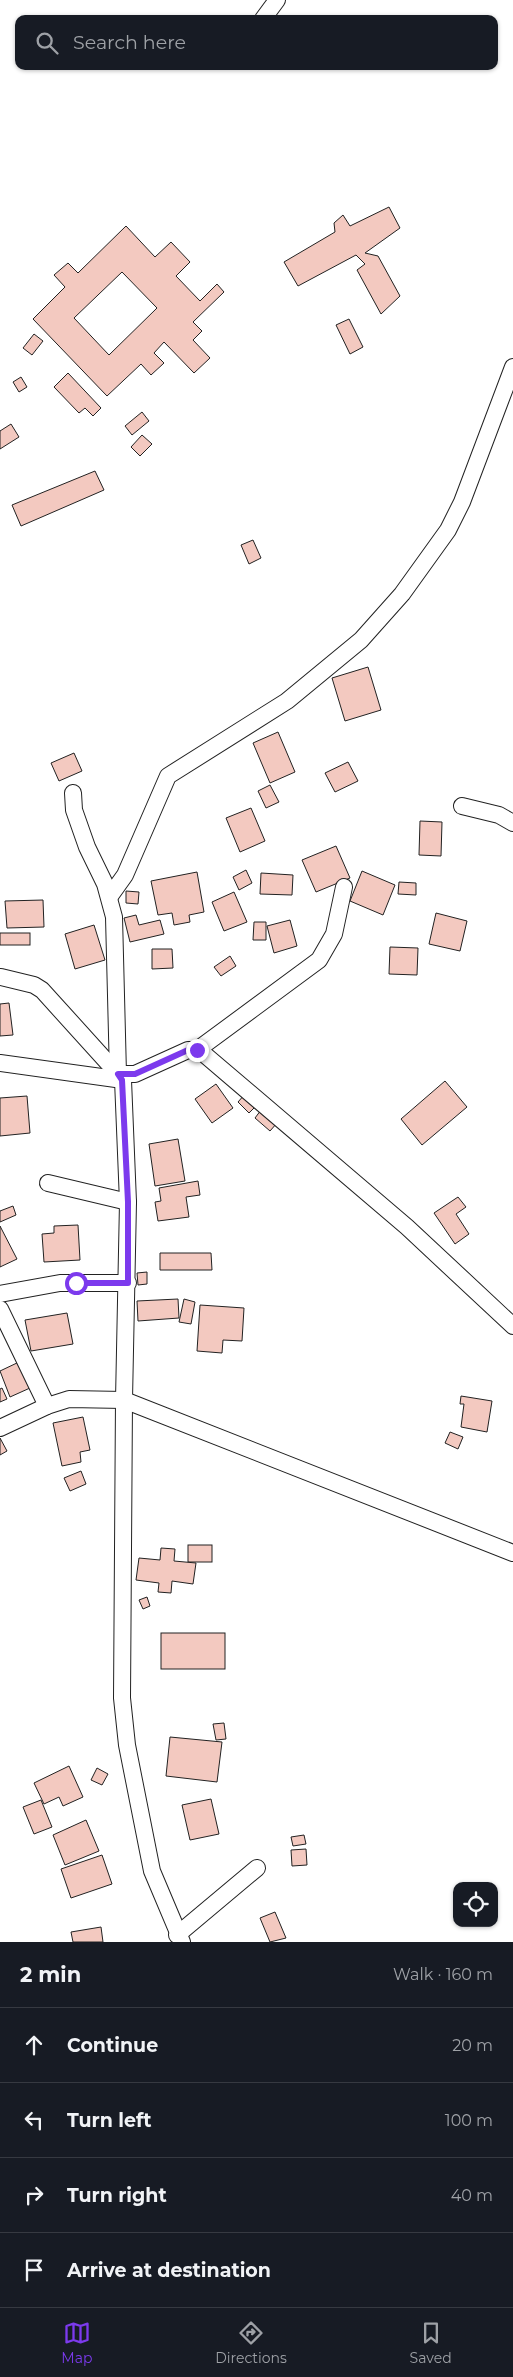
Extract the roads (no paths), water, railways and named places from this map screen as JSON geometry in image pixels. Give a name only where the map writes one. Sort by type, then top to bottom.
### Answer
[{"type":"street","points":[[266,15],[277,0]]},
{"type":"street","points":[[110,896],[125,875],[168,776],[287,701],[361,640],[402,594],[448,530],[462,502],[513,366]]},
{"type":"street","points":[[73,794],[74,810],[87,847],[110,896],[114,917],[120,1077],[128,1202],[120,1654],[127,1745],[152,1871],[180,1938],[257,1868]]},
{"type":"street","points":[[462,806],[499,815],[513,823]]},
{"type":"street","points":[[0,1063],[120,1077],[135,1074],[188,1050],[197,1050],[319,960],[334,934],[344,887]]},
{"type":"street","points":[[1,977],[34,985],[42,990],[120,1077]]},
{"type":"street","points":[[197,1050],[407,1227],[513,1326]]},
{"type":"street","points":[[48,1183],[128,1202]]},
{"type":"street","points":[[0,1294],[60,1284],[128,1283]]},
{"type":"street","points":[[0,1309],[47,1406]]},
{"type":"street","points":[[0,1428],[47,1406],[69,1399],[124,1400],[513,1553]]}]
